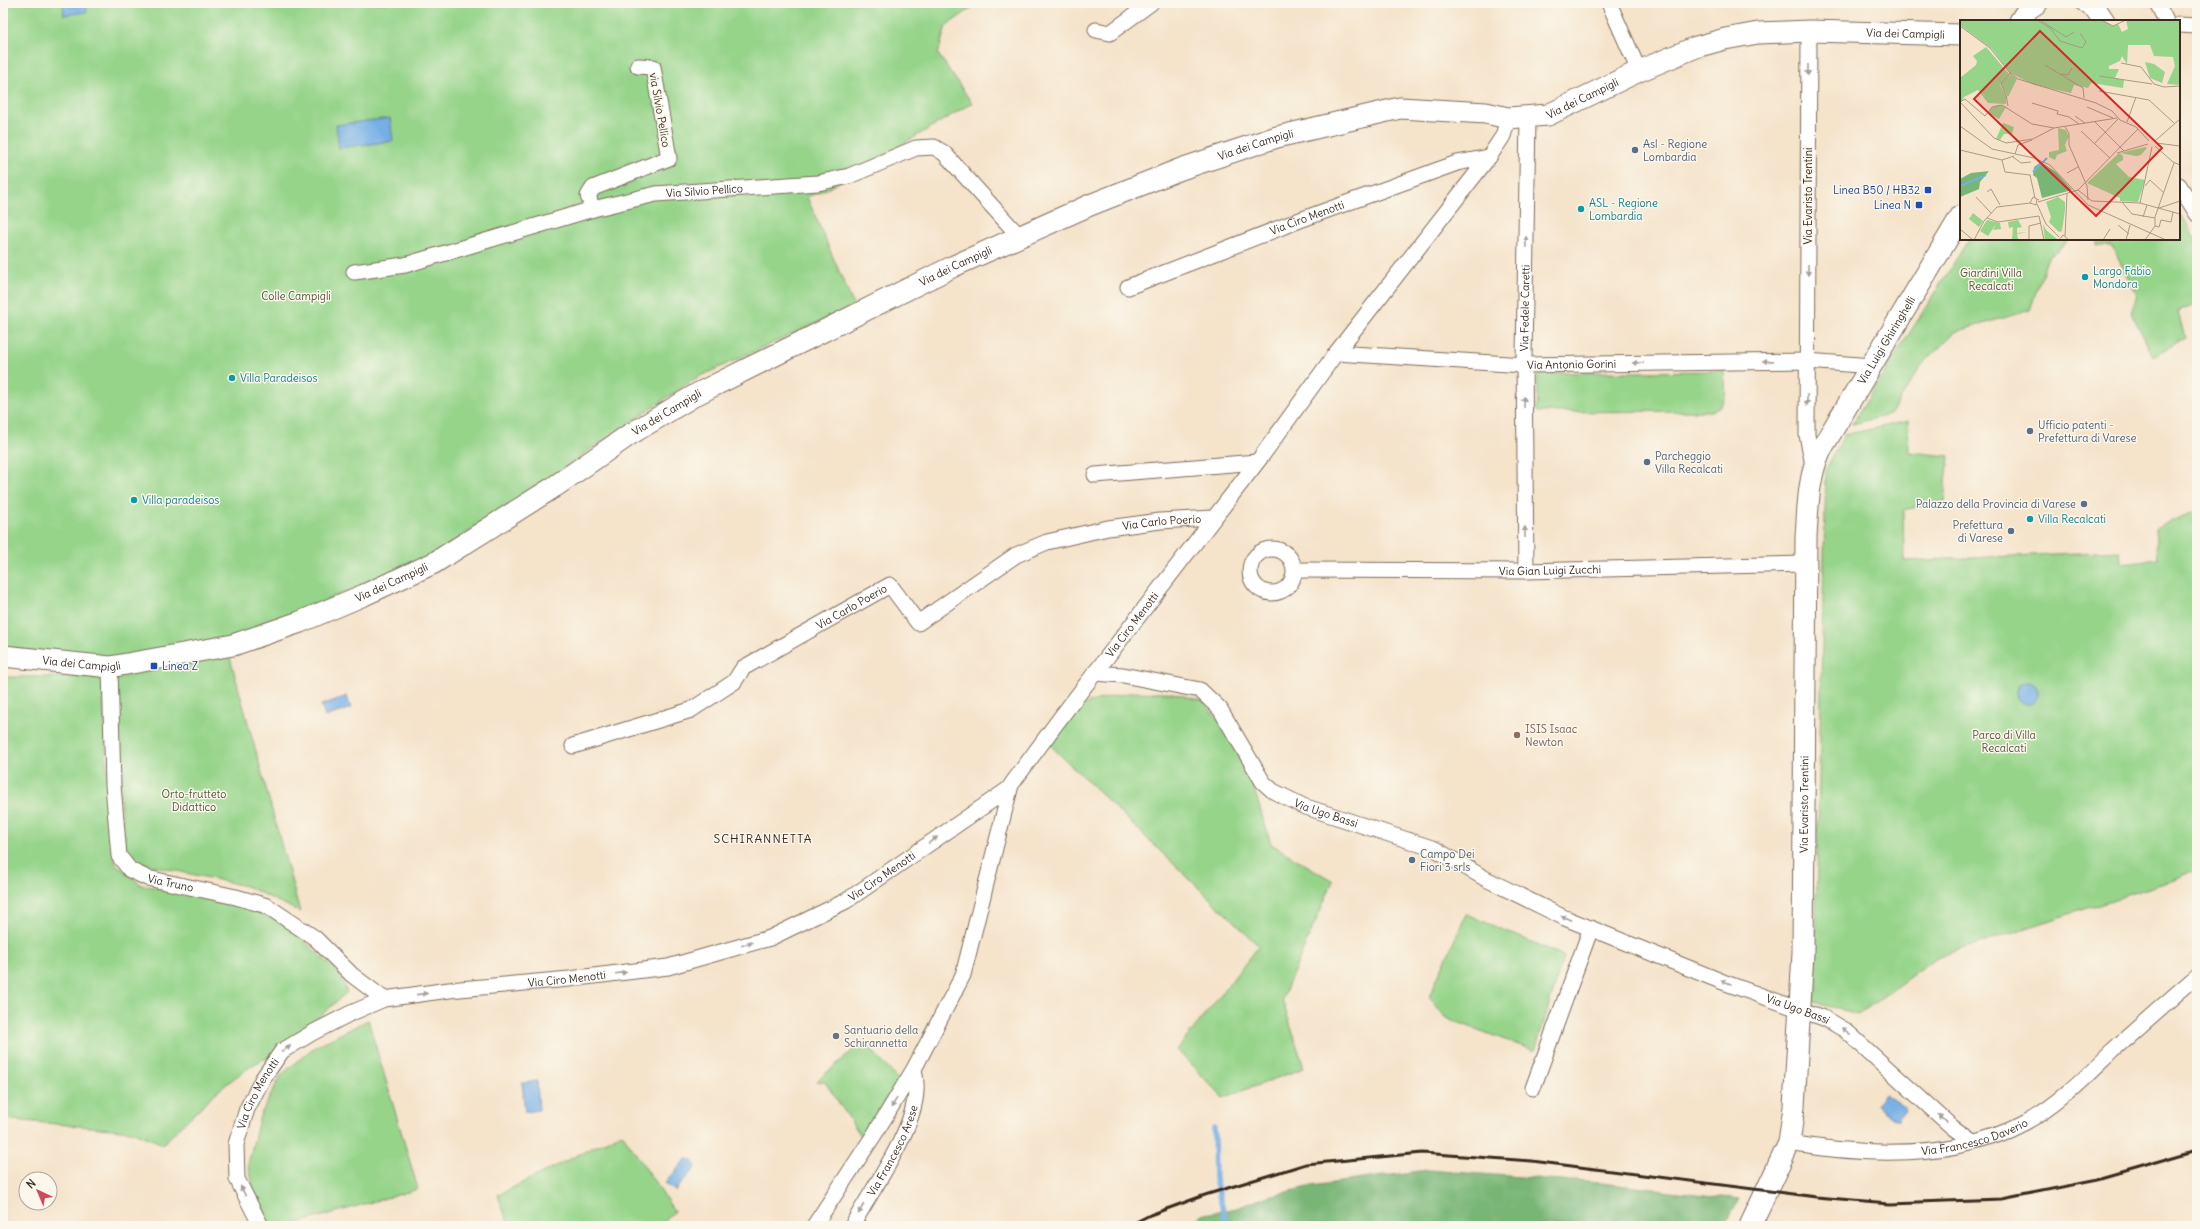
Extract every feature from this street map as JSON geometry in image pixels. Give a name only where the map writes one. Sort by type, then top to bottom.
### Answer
[{"type":"street","points":[[1096,30],[1110,33],[1151,3]]},
{"type":"street","points":[[1609,3],[1639,71]]},
{"type":"street","points":[[2021,20],[2028,9],[2037,3]]},
{"type":"street","points":[[2157,3],[2166,20]]},
{"type":"street","points":[[2180,25],[2197,26]]},
{"type":"street","name":"Via dei Campigli","points":[[3,656],[110,666],[233,645],[307,619],[434,563],[554,487],[629,435],[697,394],[954,266],[1020,238],[1090,205],[1181,169],[1277,137],[1400,108],[1486,113],[1518,118],[1548,115],[1639,71],[1696,47],[1725,39],[1758,33],[1809,31],[1960,35]]},
{"type":"street","name":"Via Evaristo Trentini","points":[[1789,1143],[1794,1107],[1803,953],[1806,564],[1810,482],[1813,465],[1807,435],[1809,31]]},
{"type":"street","name":"via Silvio Pellico","points":[[593,209],[588,196],[593,188],[669,158],[653,67],[638,66]]},
{"type":"street","name":"Via Ciro Menotti","points":[[261,1226],[237,1179],[236,1144],[247,1109],[253,1096],[282,1051],[349,1014],[384,1000],[449,990],[569,979],[668,967],[770,938],[846,901],[1010,788],[1094,673],[1257,462],[1336,354],[1518,118]]},
{"type":"street","name":"Via Fedele Caretti","points":[[1518,118],[1524,364],[1526,571]]},
{"type":"street","name":"Via Silvio Pellico","points":[[354,272],[405,265],[593,209],[656,194],[818,183],[850,176],[916,148],[934,147],[944,153],[1020,238]]},
{"type":"street","name":"Via Ciro Menotti","points":[[1128,287],[1300,220],[1450,165],[1489,157]]},
{"type":"street","points":[[2180,187],[2197,214]]},
{"type":"street","name":"Via Luigi Ghiringhelli","points":[[1813,465],[1960,218]]},
{"type":"street","name":"Via Antonio Gorini","points":[[1336,354],[1524,364],[1808,361],[1872,366]]},
{"type":"street","points":[[1095,475],[1257,462]]},
{"type":"street","name":"Via Carlo Poerio","points":[[573,746],[691,710],[734,682],[743,668],[890,585],[918,623],[1016,555],[1047,542],[1116,527],[1160,521],[1213,518]]},
{"type":"street","name":"Via Gian Luigi Zucchi","points":[[1295,570],[1526,571],[1806,564]]},
{"type":"street","name":"Via Truno","points":[[110,666],[113,786],[119,856],[130,870],[147,878],[236,897],[267,906],[315,938],[352,975],[384,1000]]},
{"type":"street","name":"Via Ugo Bassi","points":[[1094,673],[1123,675],[1200,690],[1220,709],[1263,782],[1273,791],[1303,806],[1435,849],[1486,879],[1591,928],[1826,1019],[1845,1030],[1952,1127],[1973,1142]]},
{"type":"street","name":"Via Ciro Menotti","points":[[814,1226],[874,1135],[914,1069],[962,975],[1010,788]]},
{"type":"street","points":[[1533,1088],[1591,928]]},
{"type":"street","name":"Via Francesco Daverio","points":[[1789,1143],[1840,1150],[1894,1151],[1940,1149],[1973,1142],[2000,1134],[2025,1122],[2050,1106],[2197,976]]},
{"type":"street","name":"Via Francesco Arese","points":[[852,1226],[898,1145],[911,1118],[916,1091],[914,1069]]},
{"type":"street","points":[[1750,1226],[1789,1143]]},
{"type":"green space","name":"Colle Campigli","points":[[3,3],[979,3],[946,26],[938,54],[972,103],[829,188],[807,197],[854,306],[696,378],[433,556],[232,639],[103,662],[3,647]]},
{"type":"green space","points":[[2180,214],[2197,241],[2197,304],[2178,312],[2185,338],[2153,356],[2131,312],[2137,294],[2112,246],[2097,246],[2097,240],[2180,240]]},
{"type":"green space","name":"Giardini Villa Recalcati","points":[[1968,240],[2066,240],[2066,243],[2047,259],[2030,310],[1955,332],[1921,366],[1890,415],[1852,424]]},
{"type":"green space","points":[[1724,371],[1724,399],[1718,408],[1712,411],[1537,412],[1538,373]]},
{"type":"green space","name":"Parco di Villa Recalcati","points":[[1908,421],[1909,452],[1949,456],[1944,501],[1903,510],[1904,561],[2120,551],[2121,563],[2157,559],[2155,528],[2197,510],[2197,869],[2167,882],[1937,957],[1859,1014],[1814,1003],[1826,469],[1844,435]]},
{"type":"green space","name":"Orto-frutteto Didattico","points":[[229,654],[300,912],[246,886],[140,863],[124,848],[111,674]]},
{"type":"green space","points":[[3,677],[102,677],[108,786],[115,863],[141,885],[227,900],[273,918],[301,938],[339,973],[347,992],[282,1051],[254,1064],[213,1095],[163,1144],[131,1131],[3,1119]]},
{"type":"green space","points":[[1132,692],[1173,693],[1203,701],[1225,728],[1248,770],[1271,844],[1333,881],[1282,999],[1304,1068],[1223,1098],[1177,1050],[1259,946],[1050,745],[1065,722],[1089,702]]},
{"type":"green space","points":[[1466,914],[1564,956],[1535,1051],[1446,1018],[1429,997]]},
{"type":"green space","points":[[368,1020],[418,1189],[287,1226],[271,1226],[254,1190],[248,1164],[260,1116],[281,1075],[313,1048]]},
{"type":"green space","points":[[864,1041],[899,1081],[861,1136],[825,1082],[817,1081]]},
{"type":"green space","points":[[622,1133],[674,1211],[661,1226],[509,1226],[498,1195]]},
{"type":"green space","points":[[1427,1170],[1601,1183],[1739,1199],[1724,1226],[1196,1226],[1200,1215],[1237,1208],[1269,1196],[1312,1186]]},
{"type":"water","points":[[63,3],[86,3],[87,12],[64,15]]},
{"type":"water","points":[[390,118],[393,141],[339,148],[336,125]]},
{"type":"water","points":[[2027,682],[2035,685],[2038,693],[2035,701],[2027,704],[2019,701],[2016,693],[2019,685]]},
{"type":"water","points":[[347,696],[351,708],[325,717],[321,705]]},
{"type":"water","points":[[537,1081],[539,1110],[525,1112],[522,1083]]},
{"type":"water","points":[[1885,1094],[1906,1109],[1897,1121],[1876,1106]]},
{"type":"water","points":[[686,1159],[692,1160],[696,1167],[675,1191],[665,1183]]},
{"type":"waterway","points":[[1214,1128],[1215,1179],[1227,1226]]},
{"type":"railway","points":[[1128,1226],[1150,1215],[1205,1195],[1306,1164],[1422,1153],[1532,1161],[1816,1197],[1889,1203],[2002,1199],[2097,1180],[2197,1151]]},
{"type":"place","name":"Asl - Regione Lombardia","points":[[1635,150]]},
{"type":"place","name":"Linea B50 / HB32","points":[[1928,190]]},
{"type":"place","name":"Linea N","points":[[1919,205]]},
{"type":"place","name":"ASL - Regione Lombardia","points":[[1581,209]]},
{"type":"place","name":"Largo Fabio Mondora","points":[[2085,277]]},
{"type":"place","name":"Villa Paradeisos","points":[[232,378]]},
{"type":"place","name":"Ufficio patenti - Prefettura di Varese","points":[[2030,431]]},
{"type":"place","name":"Parcheggio Villa Recalcati","points":[[1647,462]]},
{"type":"place","name":"Villa paradeisos","points":[[134,500]]},
{"type":"place","name":"Palazzo della Provincia di Varese","points":[[2084,504]]},
{"type":"place","name":"Villa Recalcati","points":[[2030,519]]},
{"type":"place","name":"Prefettura di Varese","points":[[2011,531]]},
{"type":"place","name":"Linea Z","points":[[154,666]]},
{"type":"place","name":"ISIS Isaac Newton","points":[[1517,735]]},
{"type":"place","name":"Campo Dei Fiori 3 srls","points":[[1412,860]]},
{"type":"place","name":"Santuario della Schirannetta","points":[[836,1036]]},
{"type":"district","name":"SCHIRANNETTA","points":[[763,839]]}]
